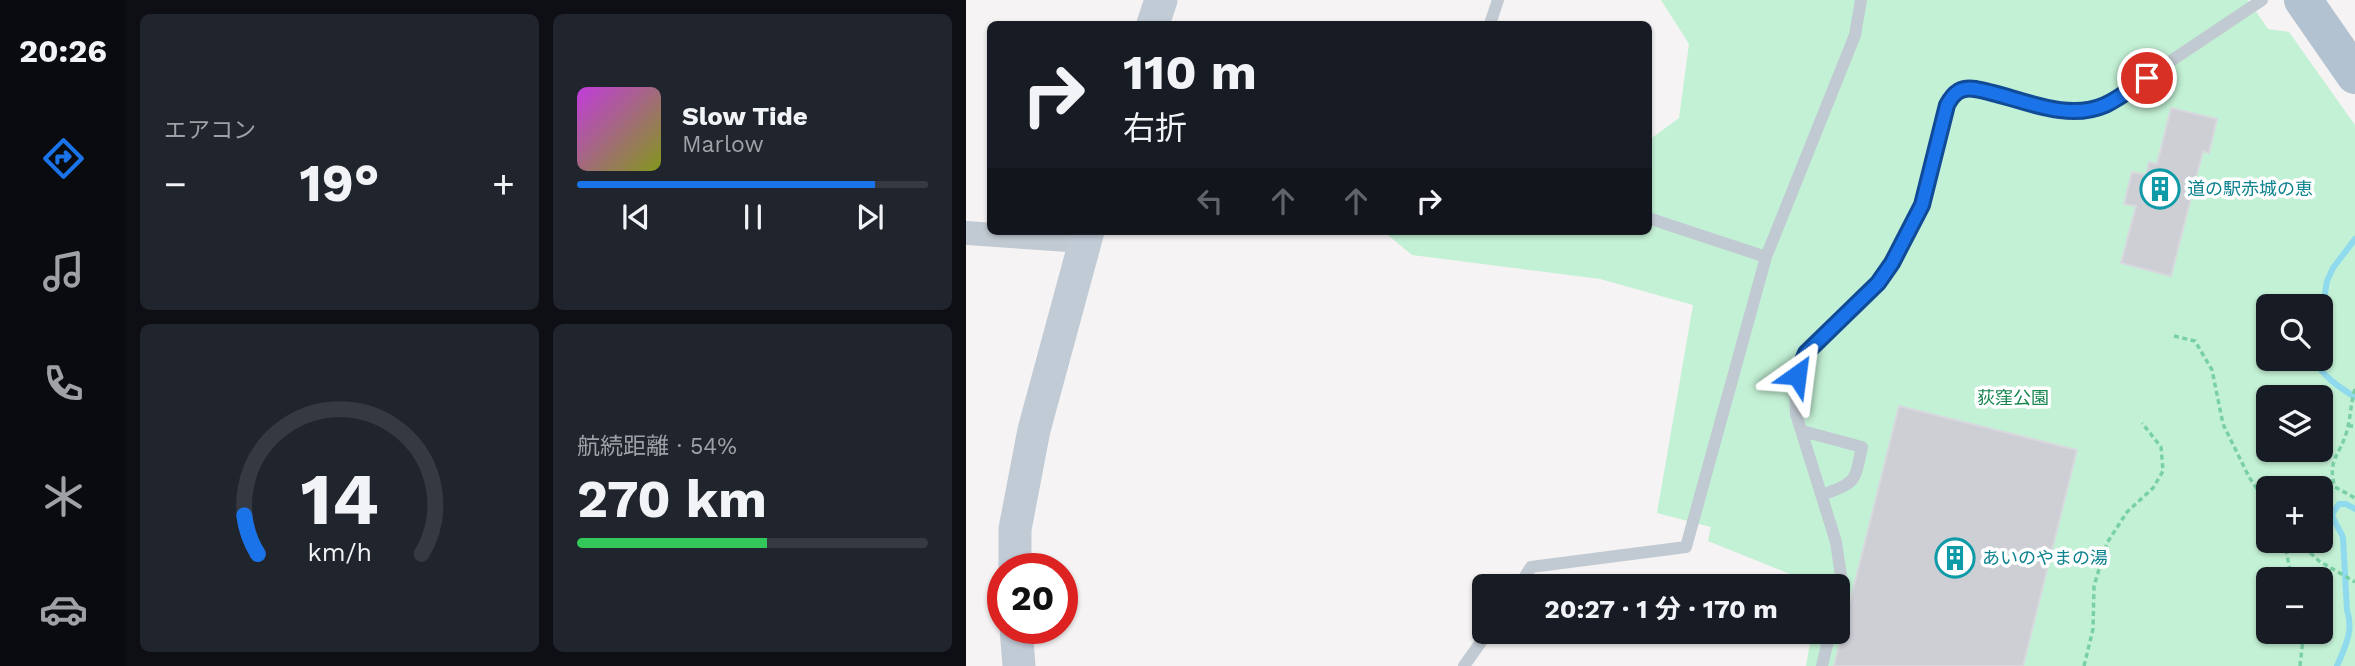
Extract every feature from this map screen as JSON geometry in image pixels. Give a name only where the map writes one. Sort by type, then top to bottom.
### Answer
[{"type":"main road","points":[[2302,0],[2355,75]]},
{"type":"street","points":[[1154,21],[1161,0]]},
{"type":"street","points":[[966,233],[987,234]]},
{"type":"street","points":[[1016,553],[1015,528],[1034,430],[1086,236],[1046,235]]},
{"type":"street","points":[[1017,644],[1018,666]]},
{"type":"lane","points":[[1491,21],[1498,0]]},
{"type":"lane","points":[[1527,574],[1531,568],[1686,547],[1766,257],[1855,35],[1861,0]]},
{"type":"lane","points":[[1840,574],[1832,526],[1804,446],[1796,414],[1794,393],[1797,375],[1802,359],[1878,283],[1892,263],[1922,205],[1946,110],[1953,94],[1961,89],[1975,89],[2059,110],[2096,108],[2111,102],[2262,0]]},
{"type":"lane","points":[[1652,219],[1766,257]]},
{"type":"lane","points":[[1802,431],[1862,447],[1855,479],[1848,485],[1822,495]]},
{"type":"lane","points":[[1464,666],[1480,644]]},
{"type":"lane","points":[[1822,666],[1827,644]]},
{"type":"path","points":[[2174,336],[2194,341],[2213,370],[2223,424],[2256,487]]},
{"type":"path","points":[[2354,391],[2346,436],[2333,459],[2332,475],[2335,487],[2355,498]]},
{"type":"path","points":[[2084,666],[2093,629],[2094,586],[2107,542],[2127,512],[2153,488],[2163,471],[2161,447],[2142,423]]},
{"type":"path","points":[[2348,426],[2355,426]]},
{"type":"path","points":[[2311,553],[2319,561],[2355,582]]},
{"type":"path","points":[[2300,666],[2302,644]]},
{"type":"green space","name":"荻窪公園","points":[[1661,0],[2248,0],[2268,29],[2289,32],[2355,125],[2355,666],[1806,666],[1810,644],[1850,644],[1850,574],[1790,574],[1708,541],[1711,527],[1657,513],[1693,305],[1600,279],[1412,255],[1388,235],[1652,235],[1653,137],[1679,118],[1689,44]]},
{"type":"building","name":"道の駅赤城の恵","points":[[2171,108],[2217,119],[2209,153],[2203,151],[2171,276],[2121,263],[2136,206],[2124,204],[2132,172],[2146,175],[2149,162],[2157,164]]},
{"type":"building","name":"あいのやまの湯","points":[[1899,406],[2077,450],[2023,666],[1834,666],[1840,644],[1850,644],[1850,602]]},
{"type":"waterway","points":[[2325,294],[2333,268],[2355,239]]},
{"type":"waterway","points":[[2322,371],[2355,397]]},
{"type":"waterway","points":[[2337,666],[2348,639],[2350,625],[2343,538],[2332,514],[2339,504],[2355,509]]},
{"type":"place","name":"道の駅赤城の恵","points":[[2160,189]]},
{"type":"place","name":"あいのやまの湯","points":[[1955,558]]},
{"type":"route","points":[[1797,375],[1798,367],[1806,353],[1878,283],[1892,263],[1922,205],[1947,105],[1953,94],[1968,88],[2049,108],[2088,109],[2111,102],[2147,78]]}]
